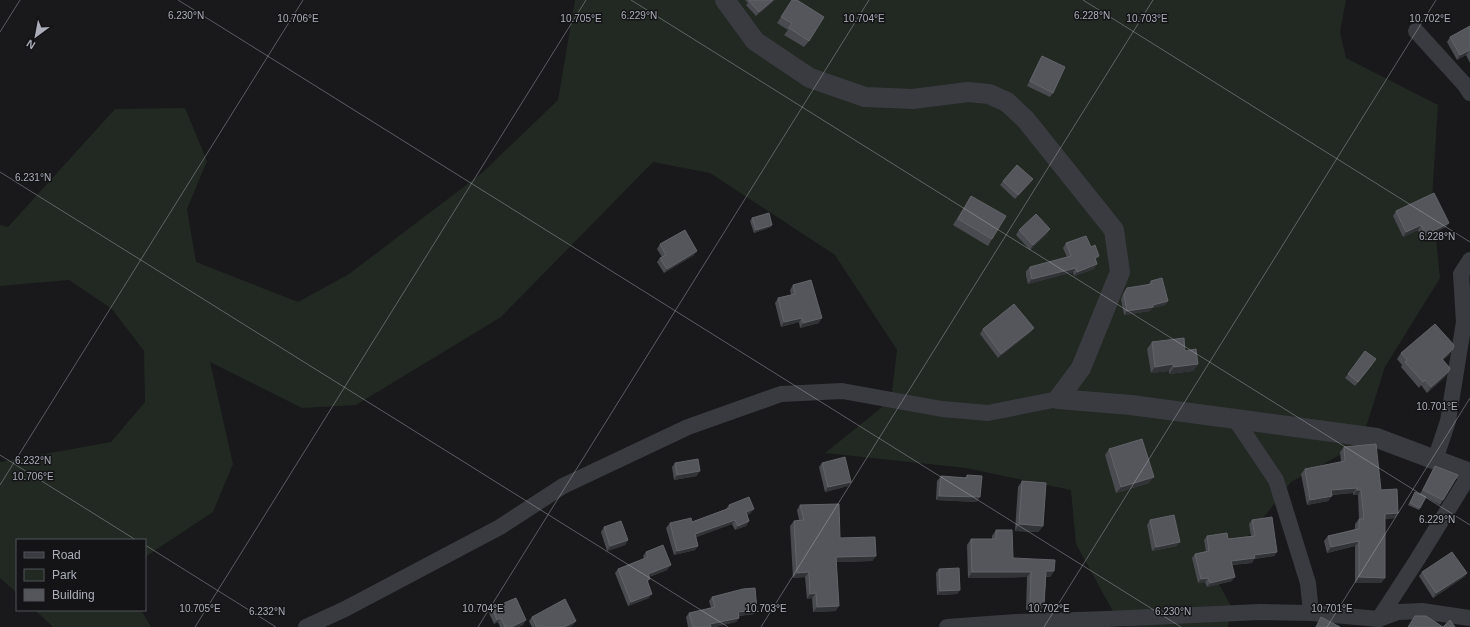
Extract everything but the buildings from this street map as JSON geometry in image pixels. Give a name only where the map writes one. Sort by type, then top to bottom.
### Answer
[{"type":"street","points":[[725,0],[755,41],[810,78],[865,97],[913,99],[968,92],[989,94],[1007,102],[1026,120],[1114,230],[1120,272],[1081,368],[1058,399]]},
{"type":"street","points":[[1416,30],[1465,85],[1470,93]]},
{"type":"street","points":[[1435,460],[1448,421],[1464,322],[1462,274],[1470,260]]},
{"type":"street","points":[[306,627],[345,609],[500,527],[562,486],[688,427],[781,394],[842,391],[942,409],[988,413],[1058,399],[1132,405],[1378,438],[1470,474],[1377,623]]},
{"type":"street","points":[[1235,419],[1276,480],[1308,583],[1311,613]]},
{"type":"street","points":[[947,627],[1260,612],[1311,613],[1377,623],[1398,612],[1422,611],[1470,618]]},
{"type":"green space","points":[[575,0],[1346,0],[1340,32],[1346,58],[1438,105],[1432,199],[1440,278],[1385,367],[1361,443],[1291,482],[1251,534],[1207,562],[1231,606],[1228,627],[1127,627],[1116,617],[1076,544],[1071,490],[966,468],[825,453],[891,400],[897,350],[835,255],[710,173],[653,162],[501,317],[356,405],[302,408],[210,362],[233,464],[213,512],[146,556],[146,539],[16,539],[16,592],[0,578],[0,462],[111,442],[145,402],[144,351],[112,309],[69,280],[0,286],[0,225],[8,227],[115,109],[185,108],[207,161],[187,209],[196,262],[298,302],[349,274],[482,173],[558,100]]},
{"type":"green space","points":[[36,611],[142,611],[151,627],[53,627]]}]
